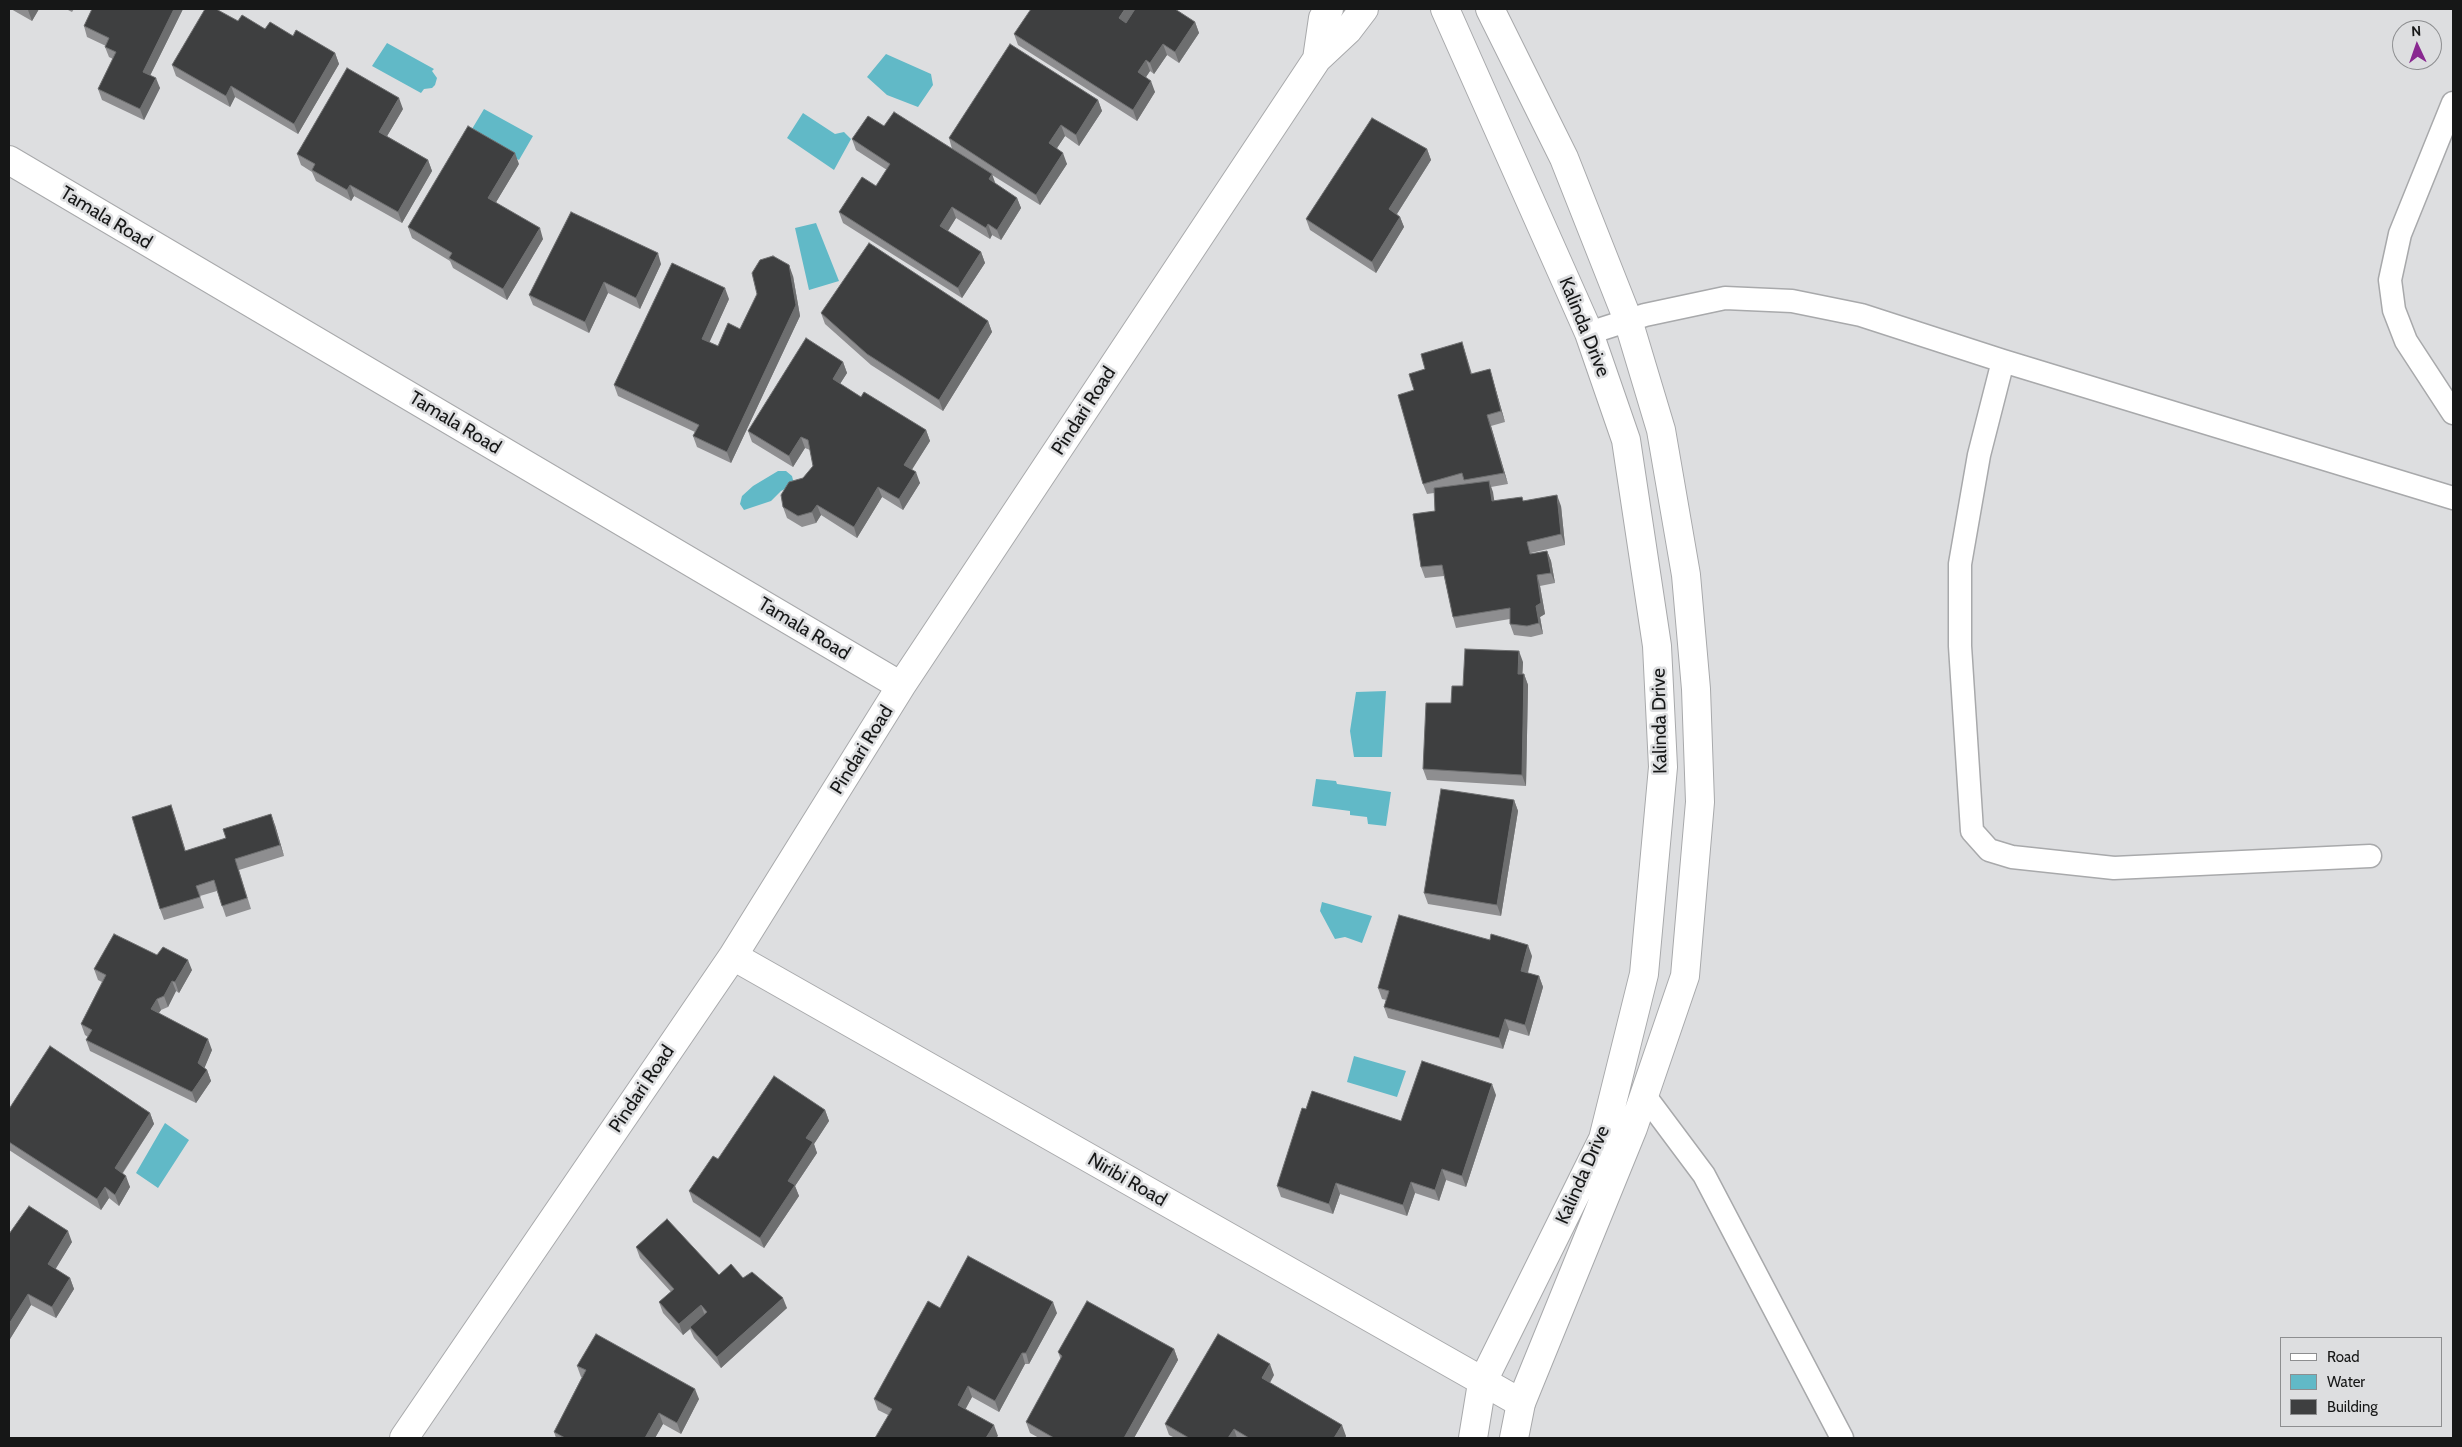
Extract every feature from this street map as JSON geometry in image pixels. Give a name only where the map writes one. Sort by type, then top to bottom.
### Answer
[{"type":"street","name":"Pindari Road","points":[[1317,59],[1323,18],[1329,9]]},
{"type":"street","name":"Pindari Road","points":[[404,1438],[733,956],[902,686],[1317,59],[1348,30],[1364,9]]},
{"type":"street","name":"Kalinda Drive","points":[[1445,9],[1589,333],[1626,440],[1658,646],[1663,767],[1644,974],[1603,1139],[1482,1383],[1473,1438]]},
{"type":"street","name":"Kalinda Drive","points":[[1490,9],[1564,158],[1628,320],[1660,430],[1686,574],[1696,689],[1700,802],[1684,976],[1645,1096],[1521,1404],[1514,1438]]},
{"type":"street","name":"Tamala Road","points":[[9,160],[902,686]]},
{"type":"street","name":"Niribi Road","points":[[733,956],[1521,1404]]},
{"type":"lane","points":[[2453,103],[2400,234],[2390,280],[2394,310],[2406,341],[2453,413]]},
{"type":"lane","points":[[1589,333],[1628,320],[1725,298],[1792,301],[1861,315],[2003,361],[2453,498]]},
{"type":"lane","points":[[2003,361],[1979,455],[1960,564],[1960,646],[1972,831],[1989,850],[2012,857],[2114,868],[2370,856]]},
{"type":"lane","points":[[1645,1096],[1704,1176],[1842,1438]]},
{"type":"water","points":[[387,43],[434,69],[432,71],[437,78],[435,85],[432,88],[424,89],[421,93],[372,66]]},
{"type":"water","points":[[886,54],[931,74],[933,85],[918,107],[887,95],[867,77]]},
{"type":"water","points":[[484,109],[533,136],[519,160],[469,134]]},
{"type":"water","points":[[803,113],[835,134],[844,132],[851,139],[834,170],[787,138]]},
{"type":"water","points":[[816,223],[839,281],[809,290],[795,228]]},
{"type":"water","points":[[778,471],[786,471],[792,476],[794,484],[781,491],[771,501],[744,510],[740,504],[742,496],[753,486]]},
{"type":"water","points":[[1386,691],[1382,757],[1354,757],[1350,731],[1356,692]]},
{"type":"water","points":[[1316,779],[1391,792],[1386,826],[1368,824],[1367,817],[1350,815],[1350,811],[1312,806]]},
{"type":"water","points":[[1322,902],[1372,916],[1362,943],[1345,937],[1335,939],[1320,911]]},
{"type":"water","points":[[1354,1056],[1406,1071],[1397,1097],[1347,1082]]},
{"type":"water","points":[[165,1123],[189,1140],[158,1188],[136,1173]]},
{"type":"building","points":[[92,9],[174,9],[143,72],[156,78],[140,109],[98,89],[116,52],[105,47],[109,38],[84,26]]},
{"type":"building","points":[[205,9],[216,9],[238,21],[242,15],[265,29],[270,22],[293,36],[296,30],[335,53],[294,124],[231,86],[226,96],[172,65]]},
{"type":"building","points":[[1031,9],[1125,9],[1119,18],[1126,23],[1135,9],[1175,9],[1195,22],[1175,52],[1163,44],[1150,63],[1146,60],[1138,72],[1151,81],[1133,110],[1014,34]]},
{"type":"building","points":[[1010,44],[1098,100],[1076,135],[1061,125],[1049,143],[1063,153],[1036,195],[949,138]]},
{"type":"building","points":[[347,68],[399,98],[379,132],[428,160],[398,212],[350,185],[347,190],[312,170],[315,164],[297,154]]},
{"type":"building","points":[[894,112],[992,174],[989,179],[1017,198],[997,230],[988,224],[986,228],[952,207],[940,226],[981,252],[958,288],[839,212],[862,177],[876,186],[890,164],[852,139],[868,116],[884,126]]},
{"type":"building","points":[[1372,118],[1427,149],[1389,209],[1400,217],[1372,262],[1306,219]]},
{"type":"building","points":[[468,126],[515,153],[488,198],[540,228],[503,289],[449,258],[452,253],[408,227]]},
{"type":"building","points":[[571,212],[658,253],[636,298],[604,282],[585,322],[529,295]]},
{"type":"building","points":[[869,243],[988,321],[939,400],[867,354],[821,313]]},
{"type":"building","points":[[773,256],[789,265],[796,305],[727,452],[693,436],[699,425],[614,385],[672,263],[725,288],[702,339],[718,346],[728,323],[740,329],[757,294],[752,273],[760,260]]},
{"type":"building","points":[[806,338],[843,362],[833,379],[861,397],[864,392],[926,430],[904,465],[916,472],[899,499],[878,487],[854,527],[817,505],[812,512],[798,516],[783,507],[781,495],[789,482],[803,478],[813,466],[808,440],[801,437],[789,456],[748,431]]},
{"type":"building","points":[[1462,342],[1471,374],[1490,369],[1501,411],[1487,415],[1504,473],[1464,480],[1462,473],[1423,484],[1398,395],[1414,390],[1409,374],[1425,369],[1421,354]]},
{"type":"building","points":[[1489,481],[1492,501],[1522,497],[1523,501],[1557,495],[1561,534],[1527,542],[1530,554],[1547,551],[1551,573],[1537,575],[1541,603],[1536,606],[1539,623],[1527,626],[1510,624],[1510,608],[1453,617],[1442,565],[1421,567],[1413,514],[1435,511],[1434,488]]},
{"type":"building","points":[[1465,649],[1519,651],[1518,674],[1524,674],[1522,775],[1423,769],[1426,703],[1451,703],[1452,686],[1463,686]]},
{"type":"building","points":[[1441,789],[1514,800],[1497,905],[1424,893]]},
{"type":"building","points":[[171,805],[185,851],[226,838],[223,829],[271,814],[280,845],[235,859],[247,898],[222,906],[214,880],[196,886],[200,897],[160,909],[132,817]]},
{"type":"building","points":[[1399,915],[1490,940],[1491,934],[1528,945],[1521,971],[1539,976],[1525,1025],[1505,1019],[1499,1038],[1384,1007],[1389,991],[1378,988]]},
{"type":"building","points":[[114,934],[157,955],[163,947],[188,960],[175,982],[172,981],[164,996],[157,999],[151,1009],[208,1039],[198,1063],[207,1070],[192,1092],[86,1040],[92,1030],[81,1024],[106,975],[94,969]]},
{"type":"building","points":[[50,1046],[150,1113],[115,1168],[126,1176],[115,1195],[105,1187],[97,1199],[9,1142],[9,1109]]},
{"type":"building","points":[[1422,1061],[1492,1084],[1462,1176],[1442,1169],[1435,1190],[1411,1182],[1403,1205],[1336,1183],[1329,1204],[1277,1186],[1302,1108],[1306,1109],[1312,1091],[1401,1121]]},
{"type":"building","points":[[774,1076],[825,1110],[806,1138],[813,1142],[788,1181],[795,1185],[760,1238],[689,1191],[713,1156],[718,1159]]},
{"type":"building","points":[[29,1206],[68,1231],[48,1264],[70,1278],[52,1307],[28,1294],[9,1324],[9,1234]]},
{"type":"building","points":[[667,1219],[719,1275],[731,1264],[743,1278],[752,1272],[783,1298],[717,1357],[690,1327],[707,1312],[701,1305],[679,1324],[659,1302],[674,1289],[636,1247]]},
{"type":"building","points":[[968,1256],[1053,1302],[1026,1353],[1022,1353],[995,1401],[968,1386],[958,1405],[994,1425],[986,1438],[875,1438],[892,1409],[874,1399],[928,1301],[940,1308]]},
{"type":"building","points":[[1087,1301],[1174,1349],[1124,1438],[1054,1438],[1026,1422],[1062,1356],[1058,1352]]},
{"type":"building","points":[[596,1334],[695,1389],[677,1423],[659,1413],[645,1438],[565,1438],[554,1432],[586,1370],[577,1366]]},
{"type":"building","points":[[1218,1334],[1270,1364],[1262,1378],[1342,1425],[1334,1438],[1249,1438],[1234,1429],[1228,1438],[1189,1438],[1165,1424]]}]
